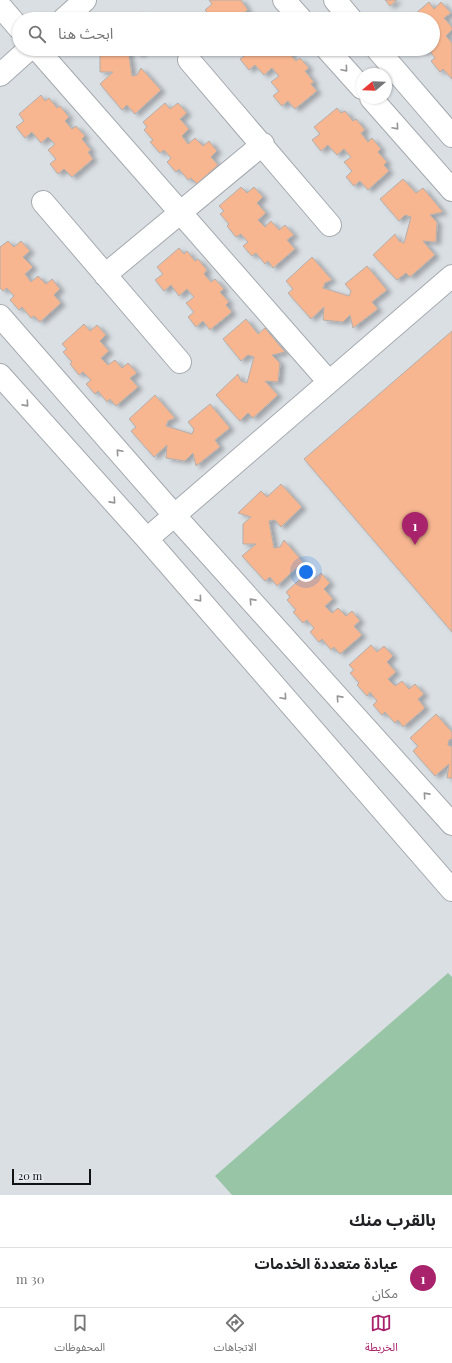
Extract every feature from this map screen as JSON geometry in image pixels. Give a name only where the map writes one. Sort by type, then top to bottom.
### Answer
[{"type":"street","points":[[72,12],[85,0]]},
{"type":"street","points":[[284,0],[295,12]]},
{"type":"street","points":[[335,0],[345,12]]},
{"type":"street","points":[[0,6],[12,20]]},
{"type":"street","points":[[0,75],[21,56]]},
{"type":"street","points":[[43,56],[329,382]]},
{"type":"street","points":[[333,56],[356,81]]},
{"type":"street","points":[[383,56],[452,136]]},
{"type":"street","points":[[189,60],[263,144],[330,225]]},
{"type":"street","points":[[376,104],[452,190]]},
{"type":"street","points":[[105,275],[263,144]]},
{"type":"street","points":[[43,202],[180,362]]},
{"type":"street","points":[[147,539],[452,276]]},
{"type":"street","points":[[0,316],[175,516],[452,824]]},
{"type":"street","points":[[0,375],[147,539],[452,890]]},
{"type":"green space","points":[[448,973],[452,977],[452,1195],[232,1195],[215,1176]]},
{"type":"building","points":[[209,0],[241,0],[248,10],[245,12],[207,12],[205,10],[212,4]]},
{"type":"building","points":[[385,0],[397,0],[390,6]]},
{"type":"building","points":[[429,2],[434,9],[441,2],[451,13],[444,18],[452,27],[452,30],[446,36],[452,43],[452,79],[443,69],[440,72],[431,61],[435,58],[433,56],[440,56],[440,12],[417,12]]},
{"type":"building","points":[[100,56],[129,56],[132,76],[137,75],[141,68],[161,90],[135,114],[127,105],[122,110],[100,84],[113,72],[100,72]]},
{"type":"building","points":[[244,56],[292,56],[296,61],[300,58],[309,68],[305,71],[314,82],[311,84],[317,91],[295,109],[288,101],[282,106],[273,96],[279,91],[271,82],[279,76],[272,68],[264,75],[255,65],[249,70],[240,59]]},
{"type":"building","points":[[41,95],[45,101],[49,98],[57,108],[60,106],[69,117],[65,121],[72,129],[76,126],[85,136],[82,139],[91,150],[88,152],[93,159],[72,177],[64,169],[58,174],[50,164],[56,159],[48,150],[55,144],[48,137],[41,143],[32,132],[25,138],[16,127],[24,121],[19,114]]},
{"type":"building","points":[[165,103],[170,109],[178,103],[187,113],[180,119],[189,129],[182,136],[188,144],[195,138],[203,146],[209,141],[217,151],[211,157],[218,165],[197,184],[191,178],[188,180],[179,169],[176,172],[167,162],[171,158],[164,150],[160,153],[150,142],[153,140],[144,130],[147,127],[143,122]]},
{"type":"building","points":[[337,108],[341,113],[345,111],[353,121],[356,119],[365,130],[361,133],[368,142],[372,138],[381,149],[378,152],[387,162],[384,165],[389,171],[368,190],[360,181],[354,186],[346,177],[352,171],[344,162],[351,157],[344,149],[337,155],[328,145],[321,151],[312,140],[320,134],[314,127]]},
{"type":"building","points":[[403,179],[416,193],[423,188],[443,212],[430,215],[437,222],[436,242],[423,241],[435,255],[410,277],[406,273],[397,280],[373,255],[395,234],[399,241],[404,243],[411,217],[405,215],[399,221],[380,199]]},
{"type":"building","points":[[241,187],[247,193],[254,187],[263,197],[257,203],[266,213],[258,220],[265,227],[271,221],[279,230],[285,225],[294,235],[287,240],[295,249],[273,268],[268,261],[265,264],[256,253],[252,256],[243,246],[248,242],[241,234],[236,237],[227,226],[229,224],[220,214],[224,211],[219,206]]},
{"type":"building","points":[[8,241],[14,247],[21,241],[30,251],[23,257],[33,267],[25,274],[31,282],[38,276],[46,284],[52,279],[60,289],[54,295],[61,303],[40,322],[34,316],[31,318],[22,307],[19,310],[10,300],[14,296],[7,288],[3,291],[0,288],[0,247]]},
{"type":"building","points":[[179,248],[184,254],[187,251],[195,261],[198,259],[207,270],[204,274],[211,282],[215,279],[224,289],[220,292],[229,302],[226,305],[232,312],[210,330],[203,321],[196,327],[188,317],[194,312],[186,303],[194,297],[187,289],[179,296],[171,285],[164,291],[155,280],[163,274],[157,267]]},
{"type":"building","points":[[312,257],[332,280],[325,283],[323,288],[349,296],[351,291],[345,284],[367,266],[387,290],[372,302],[378,309],[353,328],[350,315],[343,322],[323,320],[324,307],[311,319],[288,293],[293,289],[286,281]]},
{"type":"building","points":[[246,319],[258,334],[265,328],[285,352],[272,355],[280,363],[278,382],[265,381],[278,395],[253,418],[248,413],[240,421],[216,395],[238,374],[241,381],[247,383],[254,357],[248,355],[241,361],[223,339]]},
{"type":"building","points":[[84,324],[90,331],[97,325],[106,335],[100,341],[109,351],[101,358],[108,365],[115,360],[122,368],[128,363],[137,373],[130,378],[138,387],[116,406],[110,399],[107,402],[98,391],[95,394],[86,384],[91,380],[83,372],[79,375],[70,364],[72,362],[63,352],[67,349],[62,344]]},
{"type":"building","points":[[452,331],[452,632],[304,459]]},
{"type":"building","points":[[155,395],[175,418],[168,421],[166,426],[192,434],[194,429],[188,422],[210,404],[230,428],[215,440],[220,447],[196,466],[193,453],[185,461],[166,458],[167,445],[154,457],[131,431],[136,427],[129,419]]},
{"type":"building","points":[[281,484],[302,507],[281,527],[275,520],[269,521],[274,548],[280,547],[284,540],[303,562],[277,586],[270,577],[265,581],[242,556],[256,544],[243,544],[243,524],[251,517],[238,513],[261,491],[267,497]]},
{"type":"building","points":[[308,572],[314,579],[321,573],[330,583],[324,589],[333,599],[325,606],[332,613],[338,608],[346,616],[352,611],[360,621],[354,626],[362,635],[340,654],[334,647],[331,650],[322,639],[319,642],[310,632],[314,628],[307,620],[303,623],[293,612],[296,610],[287,600],[290,597],[286,592]]},
{"type":"building","points":[[371,645],[377,652],[384,646],[393,656],[387,662],[396,672],[388,679],[395,686],[402,681],[409,689],[415,684],[424,694],[418,699],[425,708],[403,727],[398,720],[395,723],[385,712],[382,715],[373,705],[377,701],[370,692],[367,696],[357,685],[359,683],[350,673],[354,670],[349,665]]},
{"type":"building","points":[[436,714],[452,732],[452,739],[449,740],[448,745],[452,747],[452,778],[447,778],[449,764],[435,776],[413,751],[418,746],[410,738]]},
{"type":"place","name":"عيادة متعددة الخدمات","points":[[415,545]]}]
